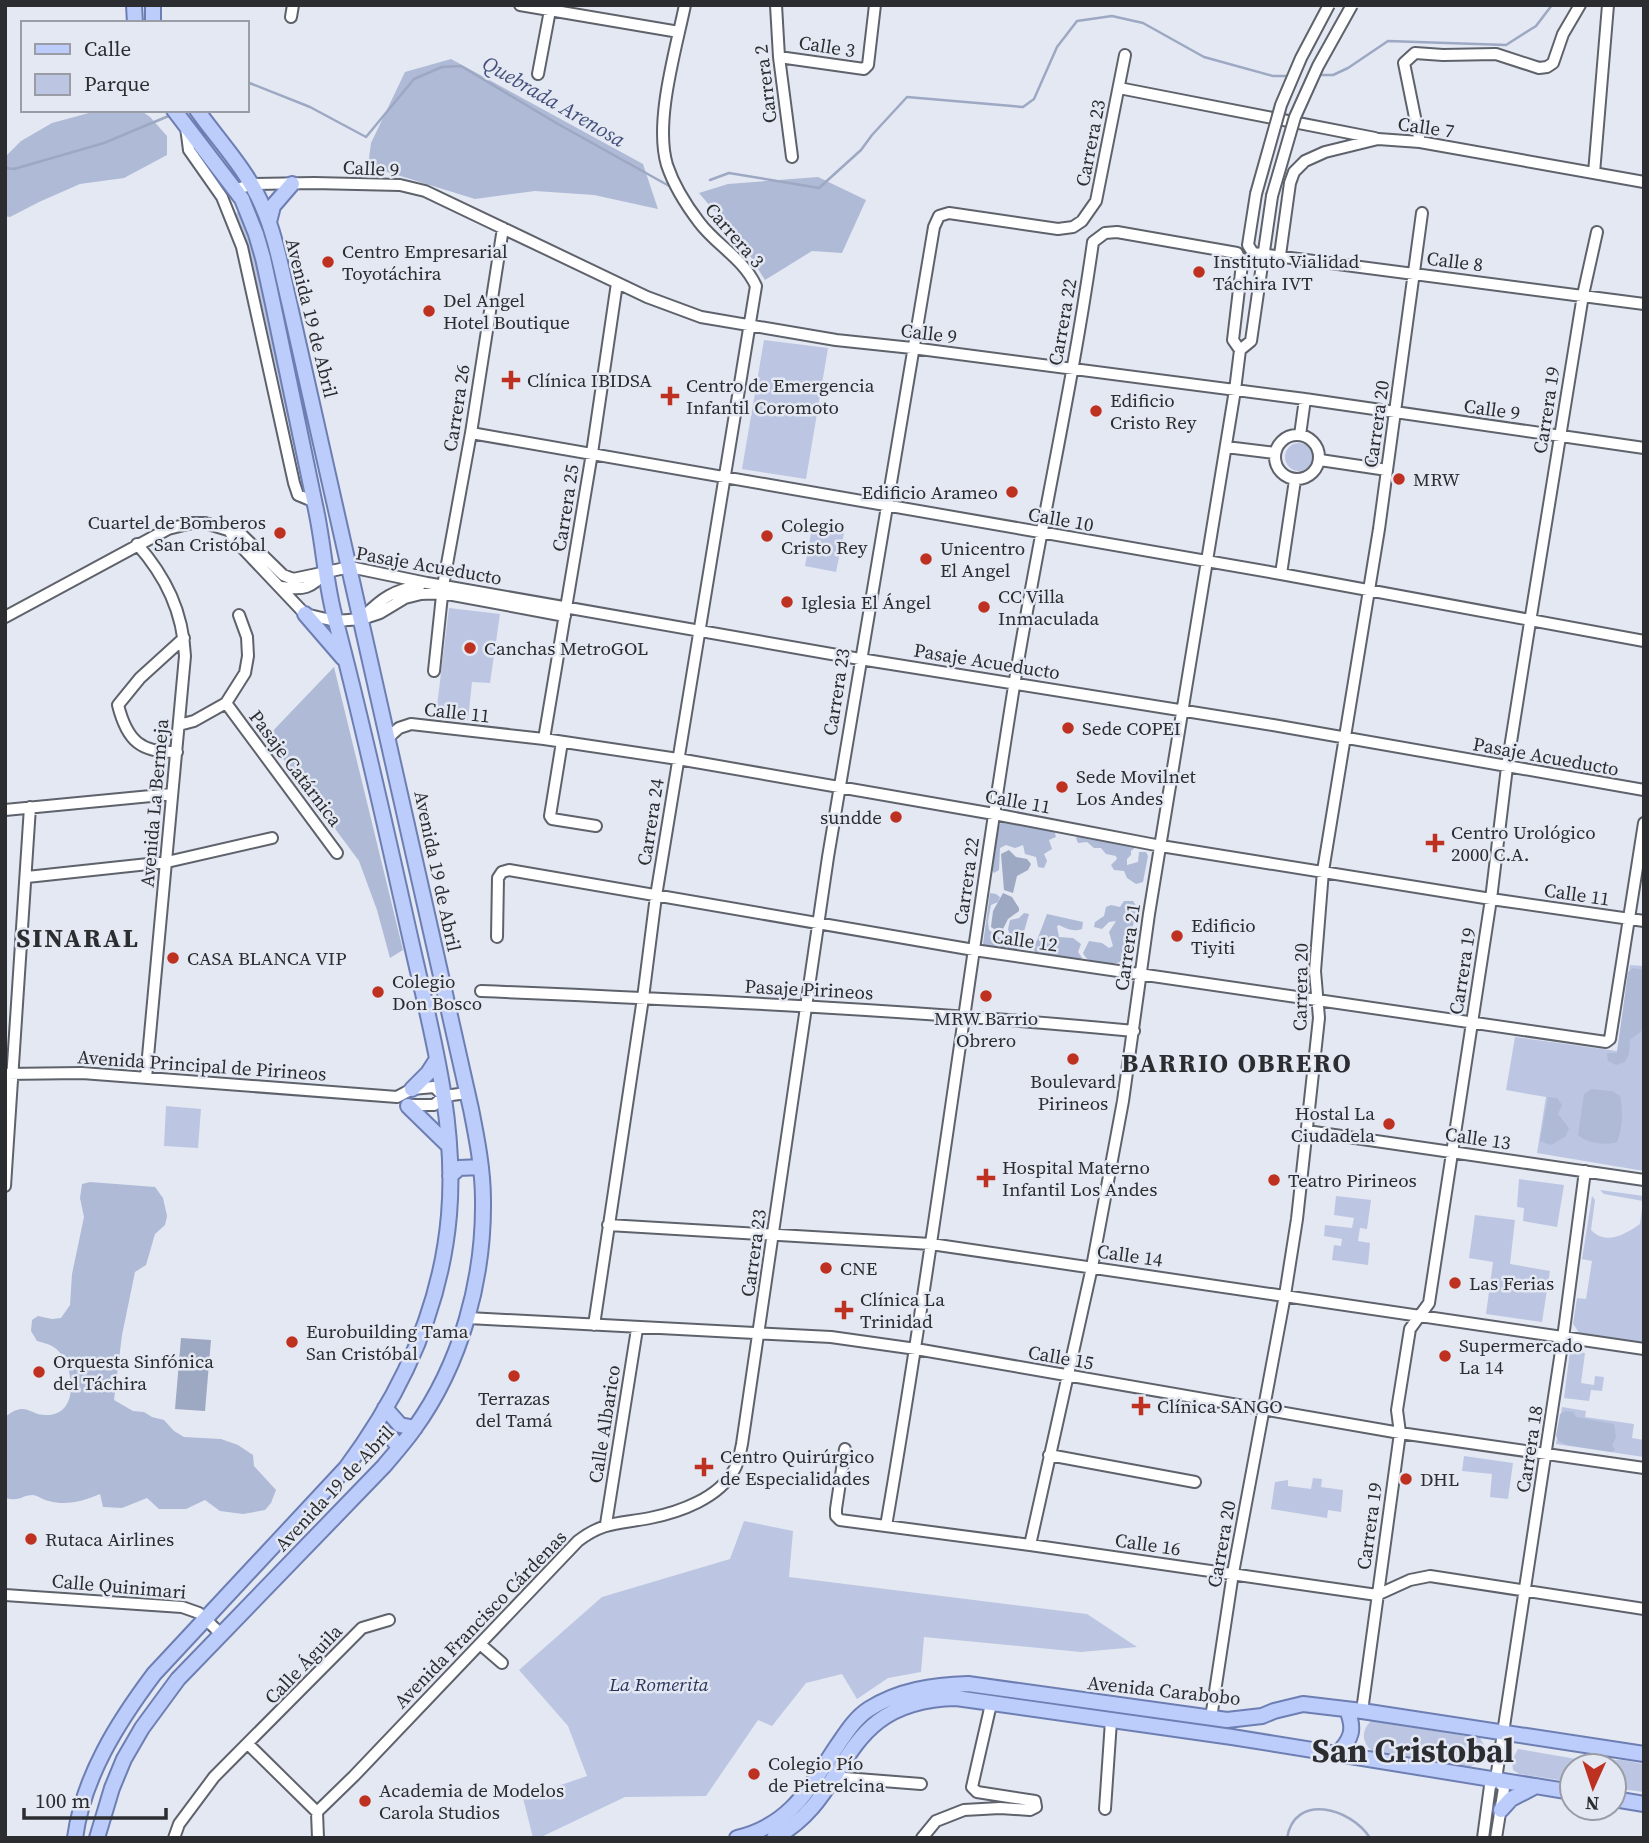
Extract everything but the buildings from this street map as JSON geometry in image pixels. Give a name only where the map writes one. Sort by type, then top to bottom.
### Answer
[{"type":"main road","name":"Avenida 19 de Abril","points":[[75,1838],[91,1781],[111,1737],[133,1702],[154,1674],[346,1468],[371,1433],[419,1343],[435,1296],[449,1216],[449,1146],[437,1059],[366,737],[335,621],[315,502],[263,258],[252,223],[236,190],[175,112]]},
{"type":"main road","name":"Avenida 19 de Abril","points":[[97,1838],[124,1759],[142,1728],[178,1679],[384,1466],[415,1428],[450,1365],[468,1318],[481,1243],[484,1199],[481,1167],[467,1093],[389,737],[302,353],[269,222],[251,184],[198,112]]},
{"type":"main road","points":[[269,222],[273,206],[292,184]]},
{"type":"main road","points":[[305,614],[348,663]]},
{"type":"main road","points":[[342,644],[362,618]]},
{"type":"main road","points":[[412,1089],[437,1059]]},
{"type":"main road","points":[[403,1101],[449,1146]]},
{"type":"main road","points":[[450,1176],[459,1168],[481,1167]]},
{"type":"main road","points":[[385,1408],[400,1425],[415,1428]]},
{"type":"main road","points":[[371,1433],[390,1436],[399,1447]]},
{"type":"main road","name":"Avenida Carabobo","points":[[737,1838],[770,1826],[788,1813],[805,1796],[852,1725],[869,1710],[921,1688],[938,1685],[968,1684],[1211,1718],[1244,1719],[1303,1704],[1644,1754]]},
{"type":"main road","name":"Avenida Carabobo","points":[[774,1838],[786,1832],[810,1809],[854,1744],[877,1721],[910,1704],[932,1699],[956,1698],[1232,1737],[1558,1790]]},
{"type":"main road","points":[[1337,1754],[1349,1742],[1352,1733],[1352,1723],[1347,1710]]},
{"type":"main road","points":[[1362,1711],[1362,1758]]},
{"type":"main road","points":[[1501,1810],[1511,1799],[1536,1786]]},
{"type":"street","points":[[291,17],[293,5]]},
{"type":"street","points":[[520,5],[551,8],[679,33]]},
{"type":"street","name":"Carrera 3","points":[[685,5],[664,110],[667,163],[684,200],[701,225],[752,277],[756,286],[750,326]]},
{"type":"street","name":"Carrera 2","points":[[776,5],[779,57],[792,157]]},
{"type":"street","name":"Calle 3","points":[[779,57],[864,69],[868,65],[875,5]]},
{"type":"street","points":[[1263,254],[1253,253],[1248,244],[1256,194],[1281,105],[1301,58],[1329,5]]},
{"type":"street","name":"Carrera 21","points":[[1240,351],[1251,341],[1272,196],[1295,117],[1318,66],[1352,5]]},
{"type":"street","points":[[1420,142],[1404,63],[1415,53],[1496,54],[1539,68],[1547,67],[1553,63],[1563,34],[1580,5]]},
{"type":"street","points":[[1594,173],[1608,5]]},
{"type":"street","points":[[538,74],[551,8]]},
{"type":"street","name":"Carrera 23","points":[[720,1487],[733,1473],[739,1460],[817,924],[934,227],[939,216],[949,214],[1058,229],[1073,227],[1082,221],[1096,201],[1125,55]]},
{"type":"street","points":[[1119,88],[1378,139]]},
{"type":"street","points":[[186,127],[189,150],[222,197],[238,236],[298,495],[315,502]]},
{"type":"street","name":"Calle 7","points":[[1280,255],[1290,183],[1294,172],[1305,161],[1325,152],[1378,139],[1420,142],[1644,182]]},
{"type":"street","name":"Calle 9","points":[[236,190],[251,184],[292,184],[400,185],[425,191],[617,283],[692,314],[750,326],[836,340],[1305,399],[1644,447]]},
{"type":"street","name":"Carrera 20","points":[[1211,1718],[1233,1573],[1285,1295],[1319,1018],[1315,971],[1323,871],[1369,592],[1422,213]]},
{"type":"street","name":"Carrera 26","points":[[434,671],[443,589],[503,228]]},
{"type":"street","name":"Carrera 22","points":[[886,1526],[916,1349],[1014,683],[1093,242],[1105,233],[1116,232],[1237,253]]},
{"type":"street","name":"Carrera 19","points":[[1362,1711],[1400,1433],[1396,1410],[1410,1329],[1429,1303],[1491,899],[1507,767],[1583,295],[1597,232]]},
{"type":"street","points":[[1237,253],[1248,244]]},
{"type":"street","name":"Carrera 21","points":[[1030,1545],[1092,1267],[1134,1031],[1206,562],[1236,390],[1240,351],[1233,340],[1242,264],[1237,253]]},
{"type":"street","name":"Calle 8","points":[[1263,254],[1644,304]]},
{"type":"street","name":"Carrera 25","points":[[544,739],[592,453],[617,283]]},
{"type":"street","name":"Carrera 24","points":[[594,1325],[656,896],[750,326]]},
{"type":"street","points":[[1300,435],[1305,399]]},
{"type":"street","name":"Calle 10","points":[[471,433],[1281,574],[1644,641]]},
{"type":"street","points":[[1300,435],[1315,444],[1320,460],[1311,475],[1295,480],[1288,478],[1278,468],[1275,453],[1287,438],[1300,435]]},
{"type":"street","points":[[1226,447],[1275,453]]},
{"type":"street","points":[[1320,460],[1387,470]]},
{"type":"street","points":[[1281,574],[1295,480]]},
{"type":"street","name":"Pasaje Acueducto","points":[[5,617],[137,544],[168,529],[192,523],[217,526],[241,534],[283,575],[293,579],[350,567],[427,583],[443,589],[566,612],[700,631],[1344,737],[1644,790]]},
{"type":"street","points":[[230,532],[305,614],[335,621],[362,618],[380,613],[405,598],[443,589]]},
{"type":"street","name":"Avenida La Bermeja","points":[[137,544],[163,578],[177,607],[185,656],[146,1078]]},
{"type":"street","points":[[281,587],[296,589],[315,585],[326,572]]},
{"type":"street","points":[[362,618],[377,603],[396,591],[427,583]]},
{"type":"street","points":[[179,725],[194,721],[226,704],[245,673],[247,637],[239,615]]},
{"type":"street","points":[[177,752],[158,752],[144,748],[130,734],[118,705],[140,678],[184,638]]},
{"type":"street","name":"Pasaje Catárnica","points":[[226,704],[337,853]]},
{"type":"street","name":"Calle 11","points":[[389,737],[399,728],[411,724],[562,741],[994,814],[1161,846],[1644,921]]},
{"type":"street","points":[[562,741],[550,816],[552,819],[596,826]]},
{"type":"street","points":[[5,810],[172,794]]},
{"type":"street","points":[[5,1186],[10,1073],[27,877],[30,807]]},
{"type":"street","points":[[1629,919],[1644,823]]},
{"type":"street","points":[[27,877],[167,862],[272,838]]},
{"type":"street","name":"Calle 12","points":[[497,937],[498,878],[502,872],[509,870],[974,950],[1606,1042],[1610,1039],[1629,919]]},
{"type":"street","name":"Pasaje Pirineos","points":[[481,991],[805,1006],[965,1016],[1134,1031]]},
{"type":"street","name":"Avenida Principal de Pirineos","points":[[10,1073],[82,1073],[434,1105],[444,1096],[467,1093]]},
{"type":"street","name":"Avenida Principal de Pirineos","points":[[412,1089],[434,1087],[444,1096]]},
{"type":"street","points":[[403,1101],[412,1089]]},
{"type":"street","name":"Calle 13","points":[[1307,1131],[1644,1181]]},
{"type":"street","name":"Carrera 18","points":[[1496,1779],[1563,1338],[1585,1171]]},
{"type":"street","name":"Calle 14","points":[[608,1225],[931,1244],[1644,1349]]},
{"type":"street","name":"Calle 15","points":[[468,1318],[637,1329],[831,1337],[916,1349],[1400,1433],[1644,1468]]},
{"type":"street","name":"Calle Albarico","points":[[606,1524],[637,1329]]},
{"type":"street","name":"Calle 16","points":[[845,1449],[836,1516],[840,1520],[1377,1595]]},
{"type":"street","points":[[1049,1455],[1195,1482]]},
{"type":"street","name":"Avenida Francisco Cárdenas","points":[[317,1812],[578,1541],[606,1524],[652,1518],[700,1502],[720,1487]]},
{"type":"street","points":[[1377,1595],[1410,1580],[1430,1576],[1644,1609]]},
{"type":"street","name":"Calle Quinimari","points":[[5,1595],[174,1605],[199,1613],[221,1634]]},
{"type":"street","name":"Calle Águila","points":[[174,1838],[179,1824],[214,1777],[362,1628],[389,1620]]},
{"type":"street","points":[[480,1644],[502,1663]]},
{"type":"street","points":[[922,1838],[936,1821],[964,1810],[1030,1810],[1036,1807],[1035,1801],[976,1792],[972,1787],[991,1704]]},
{"type":"street","points":[[1105,1809],[1111,1721]]},
{"type":"street","points":[[248,1744],[317,1812],[318,1838]]},
{"type":"street","points":[[832,1777],[921,1784]]},
{"type":"street","points":[[1483,1838],[1490,1786],[1496,1779],[1504,1788],[1496,1838]]},
{"type":"green space","points":[[241,212],[253,245],[298,446],[294,447],[249,249],[236,213]]},
{"type":"green space","points":[[764,340],[828,348],[806,479],[742,469]]},
{"type":"green space","points":[[1299,443],[1309,447],[1313,457],[1309,467],[1299,471],[1289,467],[1285,457],[1289,447]]},
{"type":"green space","points":[[813,522],[845,528],[836,572],[805,566]]},
{"type":"green space","name":"Canchas MetroGOL","points":[[449,608],[500,614],[490,683],[472,682],[468,720],[436,714]]},
{"type":"green space","points":[[1630,965],[1644,966],[1644,1171],[1537,1153],[1546,1097],[1506,1090],[1515,1037],[1617,1051]]},
{"type":"green space","points":[[166,1106],[201,1109],[198,1148],[164,1146]]},
{"type":"green space","points":[[1519,1179],[1564,1185],[1557,1227],[1523,1221],[1524,1208],[1517,1207]]},
{"type":"green space","points":[[1600,1190],[1644,1196],[1644,1343],[1580,1334],[1573,1324],[1577,1298],[1586,1299],[1592,1261],[1582,1259],[1592,1196],[1595,1200],[1591,1230],[1597,1235],[1616,1237],[1640,1224],[1643,1201],[1604,1194]]},
{"type":"green space","points":[[1336,1196],[1371,1200],[1367,1229],[1360,1228],[1358,1241],[1370,1243],[1368,1265],[1332,1260],[1334,1245],[1341,1246],[1342,1239],[1324,1236],[1325,1225],[1352,1228],[1354,1218],[1334,1215]]},
{"type":"green space","points":[[1475,1215],[1515,1220],[1510,1264],[1550,1271],[1542,1322],[1486,1314],[1493,1262],[1469,1258]]},
{"type":"green space","points":[[1570,1351],[1585,1353],[1581,1383],[1594,1385],[1595,1376],[1604,1377],[1602,1391],[1591,1390],[1589,1401],[1564,1398]]},
{"type":"green space","points":[[1562,1407],[1586,1411],[1585,1417],[1634,1424],[1632,1438],[1644,1440],[1644,1457],[1556,1444]]},
{"type":"green space","points":[[1464,1456],[1513,1463],[1508,1499],[1490,1497],[1492,1474],[1462,1471]]},
{"type":"green space","points":[[1313,1478],[1322,1479],[1321,1487],[1343,1490],[1341,1512],[1328,1510],[1327,1518],[1271,1509],[1275,1482],[1288,1480],[1288,1486],[1311,1489]]},
{"type":"green space","name":"La Romerita","points":[[744,1521],[793,1531],[789,1577],[1087,1614],[1137,1647],[1081,1652],[924,1637],[921,1672],[888,1678],[857,1699],[842,1674],[806,1683],[772,1726],[758,1720],[706,1796],[625,1797],[539,1838],[533,1838],[523,1798],[587,1776],[568,1726],[519,1670],[602,1597],[730,1559]]},
{"type":"green space","points":[[1371,1721],[1480,1738],[1486,1748],[1481,1761],[1468,1768],[1375,1753],[1367,1746],[1364,1738],[1365,1729]]},
{"type":"green space","points":[[1518,1749],[1558,1756],[1558,1780],[1519,1774],[1513,1770],[1512,1760]]},
{"type":"green space","points":[[1628,1761],[1644,1764],[1644,1792],[1628,1790]]},
{"type":"shaded area","points":[[451,59],[643,164],[658,209],[594,195],[535,191],[475,199],[368,166],[371,143],[405,72]]},
{"type":"shaded area","points":[[93,112],[143,112],[167,136],[167,155],[124,178],[80,184],[10,217],[5,216],[5,157],[21,141],[52,123]]},
{"type":"shaded area","points":[[818,177],[866,200],[842,253],[812,251],[765,280],[744,246],[699,193],[728,184]]},
{"type":"shaded area","points":[[334,667],[403,950],[390,958],[377,910],[359,861],[267,737]]},
{"type":"shaded area","points":[[1001,823],[1054,830],[1056,837],[1049,840],[1052,849],[1044,854],[1047,861],[1044,868],[1038,867],[1036,857],[1025,854],[1023,845],[1015,848],[1006,845],[1000,848],[999,870],[994,873],[991,869]]},
{"type":"shaded area","points":[[1081,832],[1137,846],[1131,851],[1127,865],[1138,862],[1139,852],[1146,852],[1148,856],[1143,882],[1136,884],[1127,878],[1124,871],[1114,870],[1111,865],[1117,859],[1116,856],[1106,854],[1101,848],[1094,848],[1087,842],[1078,843],[1076,838]]},
{"type":"shaded area","points":[[1009,850],[1016,857],[1027,859],[1031,864],[1028,870],[1017,876],[1013,893],[1004,890],[1001,854]]},
{"type":"shaded area","points":[[990,893],[1000,897],[998,902],[991,905],[989,930],[1000,938],[1010,936],[1010,920],[1019,918],[1024,913],[1029,914],[1020,946],[1015,952],[983,944]]},
{"type":"shaded area","points":[[1003,893],[1012,897],[1019,911],[1008,919],[1003,929],[997,931],[991,927],[993,911]]},
{"type":"shaded area","points":[[1124,901],[1133,901],[1137,907],[1126,959],[1102,964],[1086,958],[1083,953],[1089,941],[1102,943],[1109,948],[1113,946],[1109,932],[1116,921],[1109,922],[1102,929],[1094,927],[1095,922],[1104,916],[1106,907],[1120,907]]},
{"type":"shaded area","points":[[1047,914],[1083,922],[1082,929],[1079,930],[1057,926],[1059,937],[1073,938],[1081,944],[1078,952],[1082,958],[1080,962],[1035,955],[1034,948]]},
{"type":"shaded area","points":[[1633,968],[1644,970],[1644,1029],[1630,1040],[1629,1054],[1625,1062],[1616,1065],[1608,1061],[1607,1053],[1617,1053],[1628,972]]},
{"type":"shaded area","points":[[1591,1089],[1612,1091],[1620,1096],[1622,1119],[1617,1142],[1597,1143],[1578,1135],[1584,1094]]},
{"type":"shaded area","points":[[1548,1097],[1557,1098],[1562,1105],[1558,1114],[1569,1128],[1566,1136],[1551,1145],[1540,1141]]},
{"type":"shaded area","points":[[90,1182],[155,1187],[163,1198],[167,1216],[165,1225],[155,1234],[146,1265],[135,1272],[122,1335],[114,1400],[133,1411],[144,1412],[164,1420],[184,1437],[221,1439],[238,1445],[253,1455],[254,1466],[276,1490],[265,1510],[243,1514],[220,1511],[205,1500],[186,1509],[159,1509],[147,1498],[122,1508],[103,1507],[100,1494],[68,1503],[33,1495],[5,1498],[5,1417],[23,1409],[46,1415],[56,1413],[68,1402],[71,1384],[64,1358],[53,1346],[37,1341],[31,1331],[32,1320],[38,1316],[61,1318],[70,1305],[72,1274],[84,1217],[80,1198],[82,1184]]},
{"type":"shaded area","points":[[181,1338],[211,1340],[205,1411],[175,1409]]},
{"type":"shaded area","points":[[1565,1411],[1573,1412],[1576,1417],[1614,1424],[1616,1437],[1612,1445],[1615,1450],[1612,1452],[1567,1445],[1559,1441],[1556,1436],[1560,1414]]},
{"type":"waterway","name":"Quebrada Arenosa","points":[[1319,75],[1333,75],[1348,68],[1388,41],[1506,45],[1536,26],[1552,5]]},
{"type":"waterway","name":"Quebrada Arenosa","points":[[710,180],[729,173],[819,188],[861,150],[907,97],[1023,107],[1034,99],[1057,47],[1077,21],[1112,16],[1143,23],[1204,57],[1273,76],[1288,76]]},
{"type":"waterway","name":"Quebrada Arenosa","points":[[248,82],[310,107],[366,137],[414,79],[442,67],[461,66],[671,187]]},
{"type":"waterway","name":"Quebrada Arenosa","points":[[5,168],[14,169],[104,143],[171,115]]},
{"type":"waterway","points":[[1287,1838],[1292,1824],[1301,1814],[1312,1810],[1337,1813],[1350,1819],[1370,1838]]},
{"type":"place","name":"Centro Empresarial Toyotáchira","points":[[328,262]]},
{"type":"place","name":"Instituto Vialidad Táchira IVT","points":[[1199,272]]},
{"type":"place","name":"Del Angel Hotel Boutique","points":[[429,311]]},
{"type":"place","name":"Clínica IBIDSA","points":[[511,380]]},
{"type":"place","name":"Centro de Emergencia Infantil Coromoto","points":[[670,396]]},
{"type":"place","name":"Edificio Cristo Rey","points":[[1096,411]]},
{"type":"place","name":"MRW","points":[[1399,479]]},
{"type":"place","name":"Edificio Arameo","points":[[1012,492]]},
{"type":"place","name":"Cuartel de Bomberos San Cristóbal","points":[[280,533]]},
{"type":"place","name":"Colegio Cristo Rey","points":[[767,536]]},
{"type":"place","name":"Unicentro El Angel","points":[[926,559]]},
{"type":"place","name":"Iglesia El Ángel","points":[[787,602]]},
{"type":"place","name":"CC Villa Inmaculada","points":[[984,607]]},
{"type":"place","name":"Canchas MetroGOL","points":[[470,648]]},
{"type":"place","name":"Sede COPEI","points":[[1068,728]]},
{"type":"place","name":"Sede Movilnet Los Andes","points":[[1062,787]]},
{"type":"place","name":"sundde","points":[[896,817]]},
{"type":"place","name":"Centro Urológico 2000 C.A.","points":[[1435,843]]},
{"type":"place","name":"Edificio Tiyiti","points":[[1177,936]]},
{"type":"place","name":"CASA BLANCA VIP","points":[[173,958]]},
{"type":"place","name":"Colegio Don Bosco","points":[[378,992]]},
{"type":"place","name":"MRW Barrio Obrero","points":[[986,996]]},
{"type":"place","name":"Boulevard Pirineos","points":[[1073,1059]]},
{"type":"place","name":"Hostal La Ciudadela","points":[[1389,1124]]},
{"type":"place","name":"Hospital Materno Infantil Los Andes","points":[[986,1178]]},
{"type":"place","name":"Teatro Pirineos","points":[[1274,1180]]},
{"type":"place","name":"CNE","points":[[826,1268]]},
{"type":"place","name":"Las Ferias","points":[[1455,1283]]},
{"type":"place","name":"Clínica La Trinidad","points":[[844,1310]]},
{"type":"place","name":"Eurobuilding Tama San Cristóbal","points":[[292,1342]]},
{"type":"place","name":"Supermercado La 14","points":[[1445,1356]]},
{"type":"place","name":"Orquesta Sinfónica del Táchira","points":[[39,1372]]},
{"type":"place","name":"Terrazas del Tamá","points":[[514,1376]]},
{"type":"place","name":"Clínica SANGO","points":[[1141,1406]]},
{"type":"place","name":"Centro Quirúrgico de Especialidades","points":[[704,1467]]},
{"type":"place","name":"DHL","points":[[1406,1479]]},
{"type":"place","name":"Rutaca Airlines","points":[[31,1539]]},
{"type":"place","name":"Colegio Pío de Pietrelcina","points":[[754,1774]]},
{"type":"place","name":"Academia de Modelos Carola Studios","points":[[365,1801]]},
{"type":"district","name":"SINARAL","points":[[78,938]]},
{"type":"district","name":"BARRIO OBRERO","points":[[1237,1063]]},
{"type":"district","name":"San Cristobal","points":[[1413,1750]]}]
